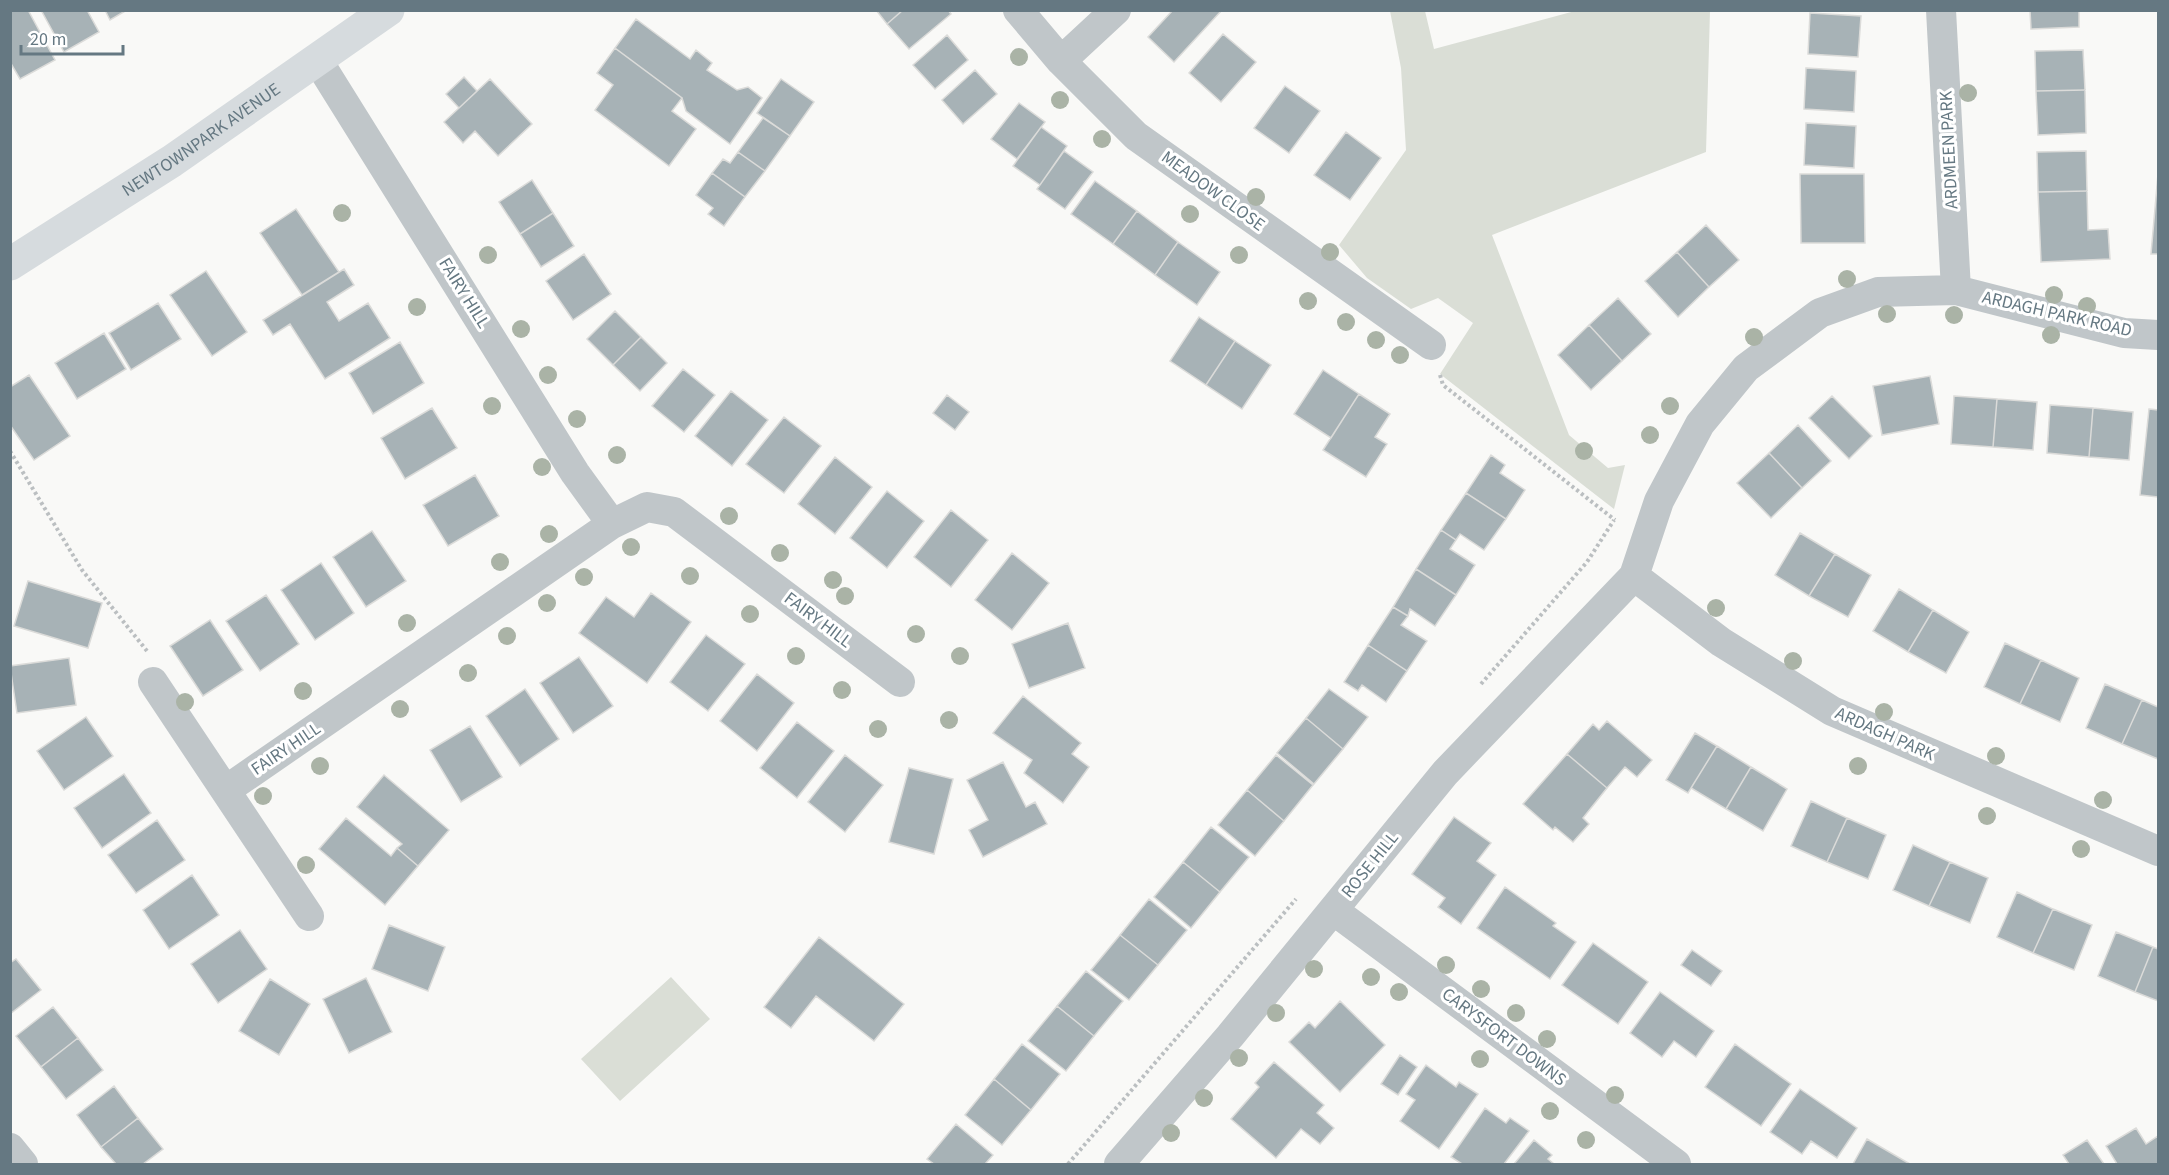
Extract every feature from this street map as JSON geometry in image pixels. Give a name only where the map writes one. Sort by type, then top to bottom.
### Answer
[{"type":"main road","name":"NEWTOWNPARK AVENUE","points":[[10,264],[172,161],[388,10]]},
{"type":"street","name":"MEADOW CLOSE","points":[[1018,10],[1061,61],[1136,136],[1431,345]]},
{"type":"street","points":[[1061,61],[1116,10]]},
{"type":"street","name":"ARDMEEN PARK","points":[[1941,10],[1956,290]]},
{"type":"street","name":"FAIRY HILL","points":[[318,61],[575,473],[612,524]]},
{"type":"street","name":"ARDAGH PARK ROAD","points":[[1634,576],[1659,501],[1700,424],[1746,368],[1820,313],[1878,292],[1956,290],[2124,333],[2158,335]]},
{"type":"street","name":"FAIRY HILL","points":[[226,790],[612,524],[647,507],[674,512],[900,682]]},
{"type":"street","name":"ARDAGH PARK","points":[[1634,576],[1721,642],[1832,711],[2158,852]]},
{"type":"street","name":"ROSE HILL","points":[[1119,1164],[1230,1036],[1445,773],[1634,576]]},
{"type":"street","points":[[153,682],[309,916]]},
{"type":"street","name":"CARYSFORT DOWNS","points":[[1333,910],[1660,1160]]},
{"type":"street","points":[[10,1148],[23,1164]]},
{"type":"path","points":[[1431,345],[1443,385],[1646,545]]},
{"type":"path","points":[[10,451],[82,570],[156,663],[153,682]]},
{"type":"shaded area","points":[[1390,11],[1425,11],[1434,49],[1575,11],[1710,11],[1706,152],[1492,235],[1569,435],[1608,468],[1625,465],[1614,509],[1440,374],[1473,323],[1438,298],[1411,309],[1367,278],[1339,245],[1406,150],[1401,68]]},
{"type":"shaded area","points":[[671,977],[710,1019],[620,1101],[581,1059]]},
{"type":"building","points":[[28,10],[55,60],[20,79],[10,62],[10,12]]},
{"type":"building","points":[[41,10],[87,10],[99,32],[64,52]]},
{"type":"building","points":[[105,10],[127,10],[110,20]]},
{"type":"building","points":[[876,10],[903,10],[887,24]]},
{"type":"building","points":[[903,10],[948,10],[951,14],[909,49],[887,24]]},
{"type":"building","points":[[1173,10],[1222,10],[1174,62],[1148,37]]},
{"type":"building","points":[[2030,10],[2079,10],[2079,27],[2031,29]]},
{"type":"building","points":[[1810,13],[1861,16],[1858,57],[1808,54]]},
{"type":"building","points":[[636,19],[690,59],[696,50],[712,63],[707,70],[737,90],[748,87],[762,98],[730,144],[686,111],[682,98],[615,48]]},
{"type":"building","points":[[1223,34],[1256,62],[1221,102],[1189,73]]},
{"type":"building","points":[[947,35],[968,60],[935,89],[913,65]]},
{"type":"building","points":[[615,48],[682,98],[672,111],[696,129],[669,166],[595,110],[613,85],[597,73]]},
{"type":"building","points":[[2083,50],[2085,90],[2036,91],[2035,51]]},
{"type":"building","points":[[1806,68],[1856,71],[1854,112],[1804,109]]},
{"type":"building","points":[[975,70],[997,94],[963,124],[942,100]]},
{"type":"building","points":[[464,77],[477,91],[459,108],[446,94]]},
{"type":"building","points":[[490,79],[532,124],[498,156],[475,131],[463,143],[444,122]]},
{"type":"building","points":[[781,79],[814,102],[790,136],[757,113]]},
{"type":"building","points":[[1285,86],[1320,111],[1289,153],[1254,128]]},
{"type":"building","points":[[2085,90],[2086,133],[2038,135],[2036,91]]},
{"type":"building","points":[[1019,103],[1045,122],[1017,159],[991,139]]},
{"type":"building","points":[[763,118],[790,136],[765,171],[738,152]]},
{"type":"building","points":[[1806,123],[1856,126],[1854,168],[1804,165]]},
{"type":"building","points":[[1041,127],[1067,146],[1040,185],[1013,166]]},
{"type":"building","points":[[1346,132],[1381,158],[1350,200],[1314,175]]},
{"type":"building","points":[[1064,151],[1093,172],[1065,209],[1037,189]]},
{"type":"building","points":[[2086,151],[2087,191],[2038,192],[2037,152]]},
{"type":"building","points":[[738,152],[765,171],[745,197],[712,173],[723,159],[730,163]]},
{"type":"building","points":[[712,173],[745,197],[724,226],[708,214],[713,208],[696,195]]},
{"type":"building","points":[[1800,174],[1864,174],[1865,243],[1801,243]]},
{"type":"building","points":[[2158,174],[2158,254],[2151,254]]},
{"type":"building","points":[[532,180],[553,213],[520,234],[499,202]]},
{"type":"building","points":[[1095,181],[1137,211],[1113,244],[1071,214]]},
{"type":"building","points":[[2087,191],[2088,230],[2108,229],[2110,259],[2041,262],[2038,192]]},
{"type":"building","points":[[296,209],[339,272],[302,295],[260,233]]},
{"type":"building","points":[[1137,211],[1178,242],[1155,275],[1113,244]]},
{"type":"building","points":[[553,213],[574,246],[541,267],[520,234]]},
{"type":"building","points":[[1706,225],[1739,260],[1709,287],[1677,252]]},
{"type":"building","points":[[1178,242],[1220,272],[1197,305],[1155,275]]},
{"type":"building","points":[[1677,252],[1709,287],[1678,317],[1645,281]]},
{"type":"building","points":[[584,254],[611,294],[573,320],[546,281]]},
{"type":"building","points":[[344,269],[354,285],[327,302],[339,321],[368,303],[390,338],[325,379],[290,324],[273,335],[263,320]]},
{"type":"building","points":[[206,271],[247,332],[212,356],[170,295]]},
{"type":"building","points":[[1618,298],[1651,334],[1622,361],[1589,325]]},
{"type":"building","points":[[158,303],[181,339],[131,370],[109,333]]},
{"type":"building","points":[[615,311],[641,337],[613,365],[587,339]]},
{"type":"building","points":[[1199,317],[1235,341],[1206,385],[1170,361]]},
{"type":"building","points":[[1589,325],[1622,361],[1591,390],[1558,355]]},
{"type":"building","points":[[104,333],[126,369],[77,399],[55,363]]},
{"type":"building","points":[[641,337],[667,363],[640,391],[613,365]]},
{"type":"building","points":[[1235,341],[1271,365],[1242,409],[1206,385]]},
{"type":"building","points":[[400,342],[424,383],[373,414],[349,373]]},
{"type":"building","points":[[683,369],[715,395],[684,432],[652,406]]},
{"type":"building","points":[[1323,370],[1359,394],[1331,438],[1294,414]]},
{"type":"building","points":[[29,375],[70,436],[34,460],[10,425],[10,387]]},
{"type":"building","points":[[1930,376],[1939,424],[1882,435],[1873,386]]},
{"type":"building","points":[[731,391],[768,420],[732,466],[695,436]]},
{"type":"building","points":[[1359,394],[1390,414],[1375,437],[1387,444],[1366,477],[1323,450]]},
{"type":"building","points":[[947,395],[969,412],[955,430],[933,413]]},
{"type":"building","points":[[1832,396],[1872,436],[1849,459],[1809,418]]},
{"type":"building","points":[[1954,396],[1997,399],[1993,447],[1951,444]]},
{"type":"building","points":[[1997,399],[2037,402],[2033,450],[1993,447]]},
{"type":"building","points":[[2050,405],[2093,408],[2089,457],[2047,453]]},
{"type":"building","points":[[432,408],[457,448],[405,479],[381,438]]},
{"type":"building","points":[[2093,408],[2133,412],[2129,460],[2089,457]]},
{"type":"building","points":[[2149,409],[2158,410],[2158,497],[2140,495]]},
{"type":"building","points":[[784,417],[821,446],[784,493],[746,464]]},
{"type":"building","points":[[1798,425],[1831,461],[1802,488],[1769,453]]},
{"type":"building","points":[[1769,453],[1802,488],[1771,518],[1737,483]]},
{"type":"building","points":[[1491,455],[1505,465],[1500,473],[1525,490],[1506,519],[1466,493]]},
{"type":"building","points":[[835,457],[872,487],[835,534],[798,504]]},
{"type":"building","points":[[475,475],[499,516],[448,546],[423,505]]},
{"type":"building","points":[[887,491],[924,521],[887,568],[850,538]]},
{"type":"building","points":[[1466,493],[1506,519],[1484,550],[1460,534],[1456,540],[1441,530]]},
{"type":"building","points":[[951,510],[988,540],[951,587],[914,557]]},
{"type":"building","points":[[1441,530],[1456,540],[1450,549],[1475,565],[1456,595],[1416,569]]},
{"type":"building","points":[[372,531],[406,581],[366,607],[333,557]]},
{"type":"building","points":[[1800,533],[1835,554],[1809,596],[1775,575]]},
{"type":"building","points":[[1012,553],[1049,583],[1012,630],[975,600]]},
{"type":"building","points":[[1835,554],[1871,575],[1848,617],[1809,596]]},
{"type":"building","points":[[321,563],[354,613],[315,640],[281,590]]},
{"type":"building","points":[[1416,569],[1456,595],[1435,626],[1410,609],[1408,616],[1393,607]]},
{"type":"building","points":[[28,581],[102,603],[88,648],[14,626]]},
{"type":"building","points":[[1899,589],[1933,610],[1908,652],[1873,631]]},
{"type":"building","points":[[651,593],[691,622],[647,683],[579,633],[606,597],[634,617]]},
{"type":"building","points":[[266,595],[299,644],[260,671],[226,621]]},
{"type":"building","points":[[1393,607],[1408,616],[1401,625],[1427,641],[1407,671],[1368,645]]},
{"type":"building","points":[[1933,610],[1969,632],[1946,673],[1908,652]]},
{"type":"building","points":[[210,620],[243,670],[203,696],[170,646]]},
{"type":"building","points":[[1068,623],[1085,668],[1029,688],[1012,644]]},
{"type":"building","points":[[706,635],[745,664],[708,711],[670,682]]},
{"type":"building","points":[[2005,643],[2041,660],[2020,704],[1984,687]]},
{"type":"building","points":[[1368,645],[1407,671],[1386,702],[1362,685],[1358,691],[1344,682]]},
{"type":"building","points":[[579,657],[613,706],[573,733],[540,683]]},
{"type":"building","points":[[69,658],[76,705],[17,713],[10,666]]},
{"type":"building","points":[[2041,660],[2079,678],[2060,722],[2020,704]]},
{"type":"building","points":[[757,674],[794,703],[757,751],[720,721]]},
{"type":"building","points":[[2105,684],[2142,700],[2122,744],[2086,728]]},
{"type":"building","points":[[525,689],[559,739],[520,766],[486,716]]},
{"type":"building","points":[[1329,689],[1368,717],[1343,749],[1306,718]]},
{"type":"building","points":[[1023,696],[1081,743],[1072,754],[1089,767],[1063,803],[1024,773],[1032,760],[993,733]]},
{"type":"building","points":[[2142,700],[2158,707],[2158,759],[2122,744]]},
{"type":"building","points":[[86,717],[113,756],[64,790],[37,751]]},
{"type":"building","points":[[1306,718],[1343,749],[1314,784],[1277,753]]},
{"type":"building","points":[[1607,721],[1652,760],[1637,777],[1625,767],[1607,788],[1567,754],[1593,724],[1599,730]]},
{"type":"building","points":[[797,722],[834,751],[797,798],[760,768]]},
{"type":"building","points":[[470,726],[502,777],[461,802],[430,750]]},
{"type":"building","points":[[1695,733],[1717,746],[1688,793],[1666,780]]},
{"type":"building","points":[[1717,746],[1751,767],[1726,809],[1691,788]]},
{"type":"building","points":[[1567,754],[1607,788],[1583,818],[1589,824],[1573,842],[1555,827],[1553,830],[1523,804]]},
{"type":"building","points":[[845,755],[883,785],[845,832],[808,802]]},
{"type":"building","points":[[1276,755],[1313,785],[1284,821],[1247,790]]},
{"type":"building","points":[[1003,762],[1026,807],[1035,802],[1047,824],[983,857],[969,830],[988,820],[967,780]]},
{"type":"building","points":[[1751,767],[1787,789],[1763,831],[1726,809]]},
{"type":"building","points":[[909,768],[953,779],[934,854],[889,842]]},
{"type":"building","points":[[124,774],[151,813],[102,848],[74,808]]},
{"type":"building","points":[[384,775],[449,830],[418,866],[397,848],[402,844],[357,807]]},
{"type":"building","points":[[1247,790],[1284,821],[1255,856],[1218,825]]},
{"type":"building","points":[[1811,801],[1847,818],[1827,862],[1791,846]]},
{"type":"building","points":[[1454,817],[1491,843],[1477,861],[1496,875],[1461,924],[1438,907],[1445,898],[1412,874]]},
{"type":"building","points":[[346,818],[391,856],[397,848],[418,866],[385,905],[319,849]]},
{"type":"building","points":[[1847,818],[1886,835],[1868,879],[1827,862]]},
{"type":"building","points":[[157,820],[185,860],[136,893],[108,855]]},
{"type":"building","points":[[1211,827],[1249,857],[1220,892],[1183,862]]},
{"type":"building","points":[[1913,845],[1950,862],[1929,906],[1893,890]]},
{"type":"building","points":[[1183,862],[1220,892],[1191,928],[1154,897]]},
{"type":"building","points":[[1950,862],[1988,878],[1970,923],[1929,906]]},
{"type":"building","points":[[192,875],[219,915],[169,949],[143,910]]},
{"type":"building","points":[[1505,887],[1556,923],[1553,926],[1576,942],[1550,979],[1477,928]]},
{"type":"building","points":[[2017,892],[2053,909],[2033,953],[1997,937]]},
{"type":"building","points":[[1149,899],[1187,930],[1158,965],[1120,935]]},
{"type":"building","points":[[2053,909],[2092,925],[2074,970],[2033,953]]},
{"type":"building","points":[[389,925],[445,947],[428,991],[372,969]]},
{"type":"building","points":[[240,930],[267,969],[218,1003],[191,964]]},
{"type":"building","points":[[2116,932],[2153,947],[2135,992],[2098,976]]},
{"type":"building","points":[[1120,935],[1158,965],[1129,1000],[1091,970]]},
{"type":"building","points":[[819,937],[904,1004],[874,1041],[816,996],[791,1028],[764,1007]]},
{"type":"building","points":[[1593,943],[1648,982],[1618,1024],[1562,985]]},
{"type":"building","points":[[2153,947],[2158,949],[2158,1001],[2135,992]]},
{"type":"building","points":[[1692,950],[1722,971],[1711,986],[1681,965]]},
{"type":"building","points":[[16,959],[41,990],[10,1014],[10,963]]},
{"type":"building","points":[[1086,971],[1123,1001],[1094,1036],[1057,1006]]},
{"type":"building","points":[[366,978],[392,1032],[349,1053],[323,999]]},
{"type":"building","points":[[270,979],[310,1004],[279,1055],[239,1031]]},
{"type":"building","points":[[1660,992],[1714,1031],[1696,1057],[1674,1041],[1662,1057],[1630,1033]]},
{"type":"building","points":[[1340,1001],[1385,1045],[1340,1092],[1289,1042],[1309,1022],[1315,1028]]},
{"type":"building","points":[[1057,1006],[1094,1036],[1066,1071],[1028,1041]]},
{"type":"building","points":[[53,1007],[78,1038],[41,1067],[16,1036]]},
{"type":"building","points":[[78,1038],[103,1070],[66,1099],[41,1067]]},
{"type":"building","points":[[1022,1044],[1060,1074],[1031,1110],[994,1079]]},
{"type":"building","points":[[1735,1044],[1791,1084],[1761,1126],[1705,1087]]},
{"type":"building","points":[[1400,1055],[1417,1067],[1398,1095],[1381,1084]]},
{"type":"building","points":[[1274,1062],[1324,1105],[1317,1113],[1334,1128],[1320,1144],[1301,1129],[1276,1158],[1231,1119],[1259,1087],[1255,1083]]},
{"type":"building","points":[[1426,1065],[1456,1087],[1459,1082],[1478,1094],[1439,1149],[1400,1121],[1415,1100],[1406,1094]]},
{"type":"building","points":[[994,1079],[1031,1110],[1002,1145],[965,1115]]},
{"type":"building","points":[[114,1086],[138,1118],[101,1147],[77,1115]]},
{"type":"building","points":[[1800,1089],[1857,1128],[1837,1158],[1811,1141],[1802,1154],[1770,1132]]},
{"type":"building","points":[[1485,1108],[1506,1123],[1510,1118],[1529,1131],[1504,1164],[1462,1164],[1451,1157]]},
{"type":"building","points":[[138,1118],[163,1149],[143,1164],[116,1164],[101,1147]]},
{"type":"building","points":[[956,1124],[993,1155],[985,1164],[934,1164],[927,1159]]},
{"type":"building","points":[[2136,1128],[2146,1144],[2158,1136],[2158,1164],[2117,1164],[2106,1146]]},
{"type":"building","points":[[1867,1139],[1910,1164],[1853,1164]]},
{"type":"building","points":[[1534,1140],[1552,1155],[1548,1159],[1554,1164],[1514,1164]]},
{"type":"building","points":[[2087,1140],[2104,1164],[2069,1164],[2063,1155]]}]
